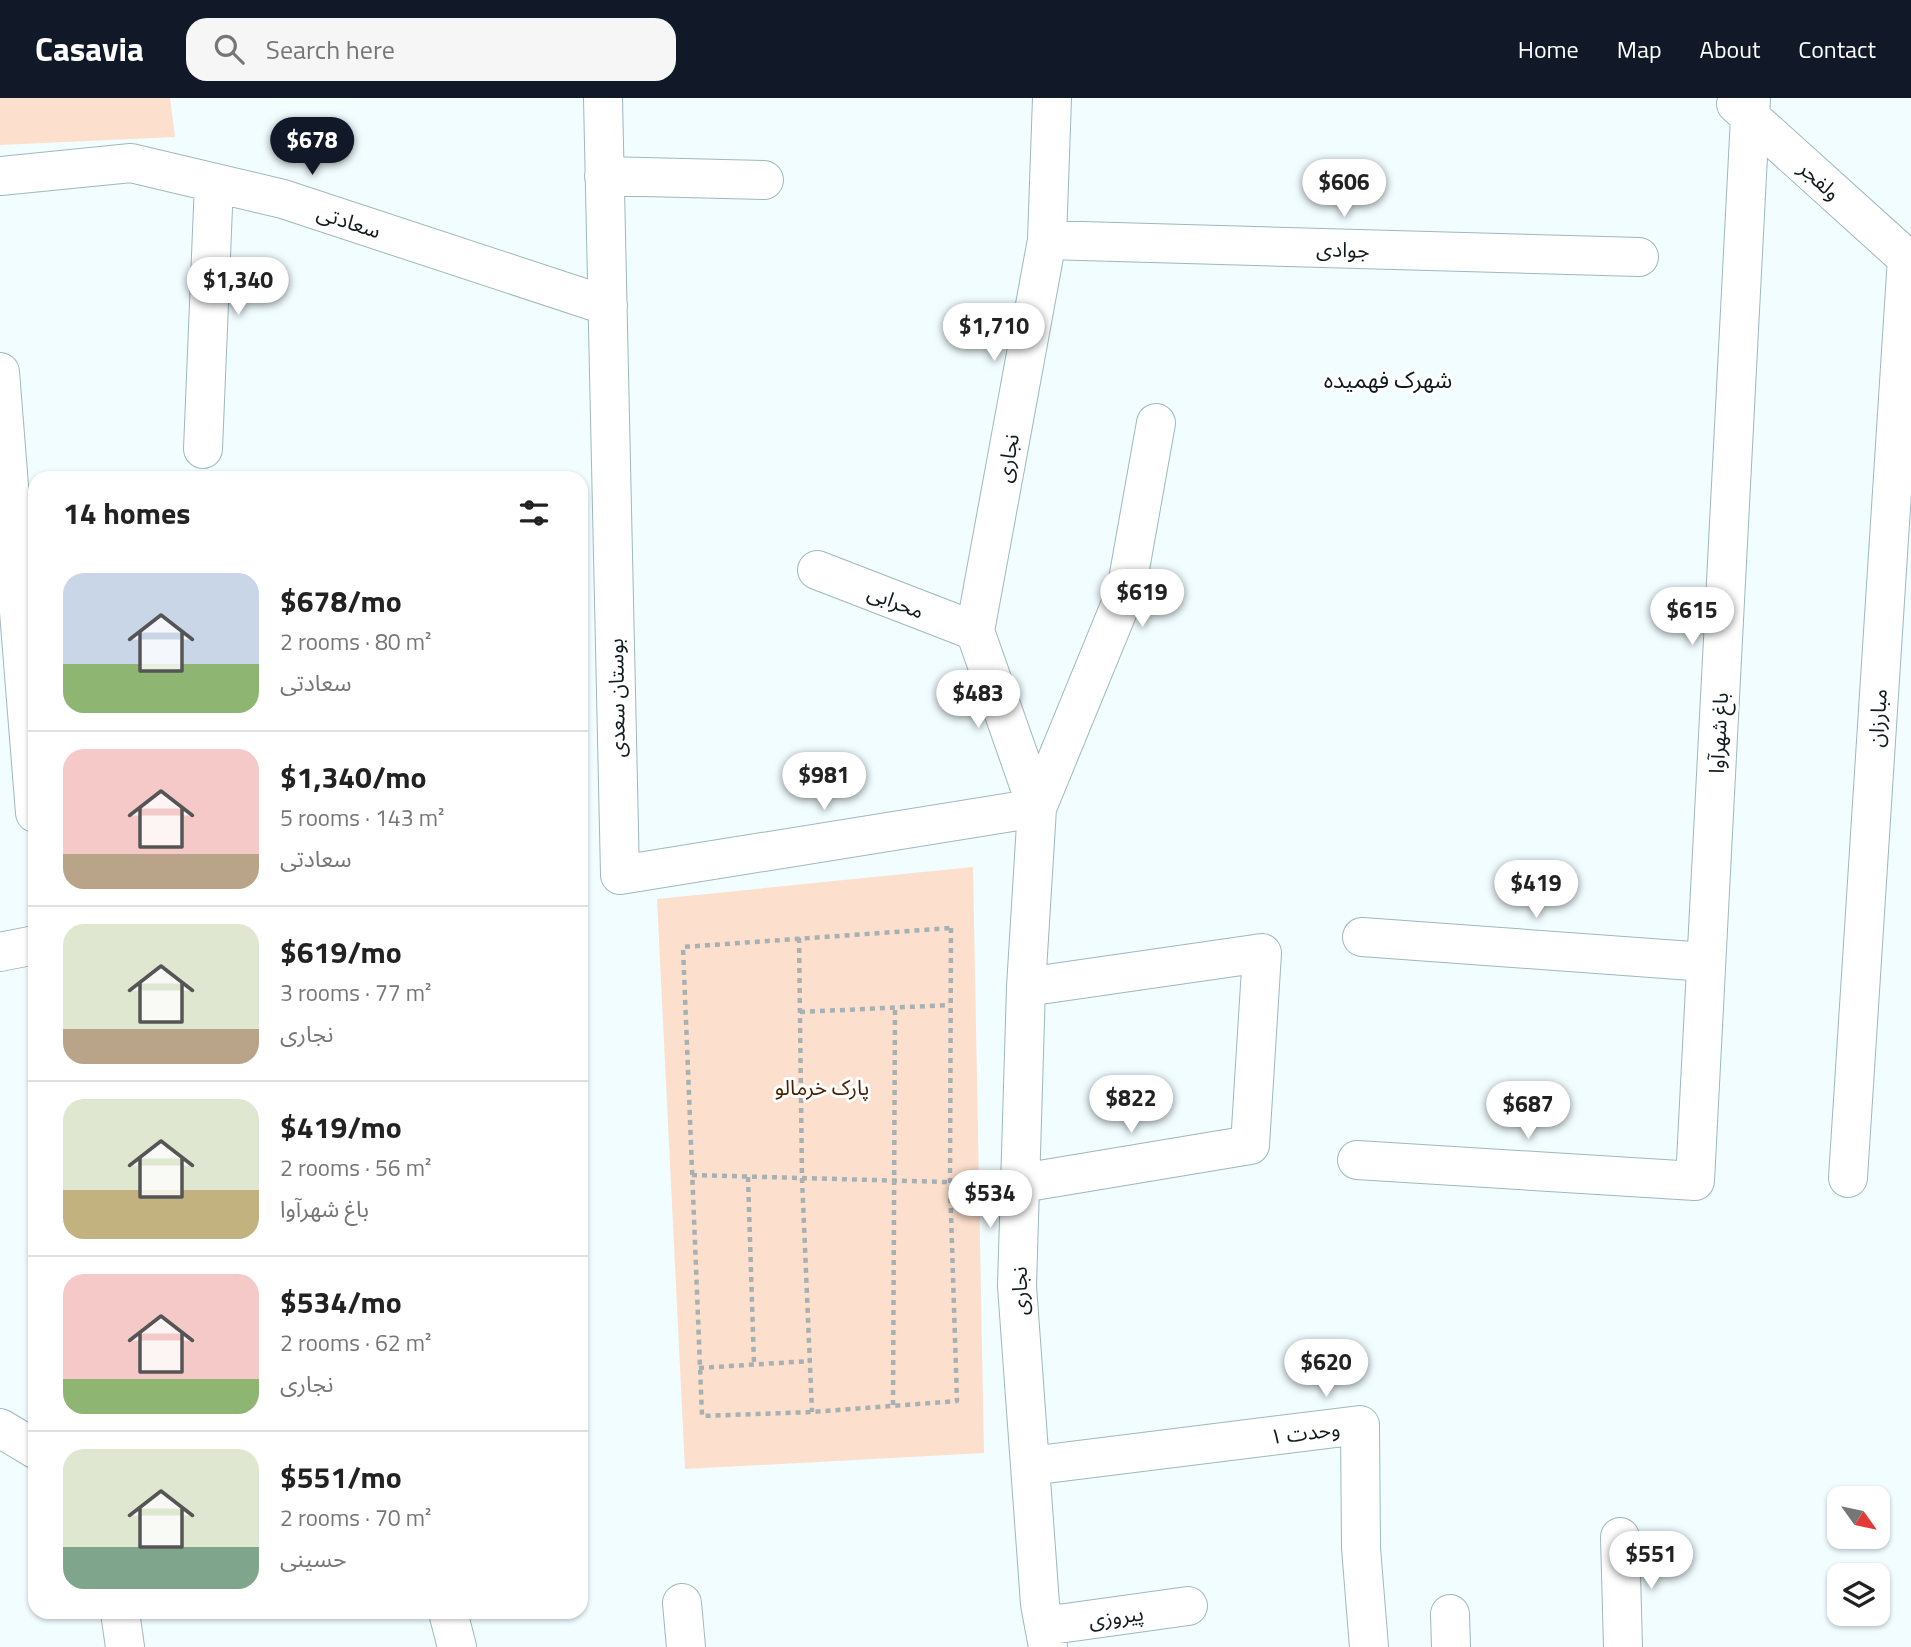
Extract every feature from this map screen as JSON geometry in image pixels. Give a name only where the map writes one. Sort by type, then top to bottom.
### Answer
[{"type":"street","name":"بوستان سعدی","points":[[603,98],[620,875],[1037,808]]},
{"type":"street","name":"نجاری","points":[[1037,808],[975,631],[1047,240],[1052,98]]},
{"type":"street","name":"ولفجر","points":[[1743,104],[1909,260]]},
{"type":"street","name":"باغ شهرآوا","points":[[1357,1160],[1695,1181],[1743,104]]},
{"type":"street","name":"سعادتی","points":[[0,176],[131,163],[284,199],[608,306]]},
{"type":"street","points":[[604,176],[764,180]]},
{"type":"street","points":[[203,449],[214,183]]},
{"type":"street","name":"جوادی","points":[[1047,240],[1639,257]]},
{"type":"street","name":"مبارزان","points":[[1848,1178],[1909,260]]},
{"type":"street","points":[[0,372],[28,725]]},
{"type":"street","name":"نجاری","points":[[1046,1637],[1017,1286],[1026,987],[1037,808],[1126,591],[1156,423]]},
{"type":"street","name":"محرابی","points":[[817,570],[975,631]]},
{"type":"street","points":[[1362,937],[1706,962]]},
{"type":"street","points":[[0,952],[28,946]]},
{"type":"street","points":[[1022,1183],[1250,1145],[1262,953],[1026,987]]},
{"type":"street","name":"وحدت ۱","points":[[1030,1466],[1360,1425],[1361,1548],[1369,1647]]},
{"type":"street","points":[[0,1428],[28,1445]]},
{"type":"street","points":[[1620,1537],[1623,1647]]},
{"type":"street","points":[[682,1603],[686,1647]]},
{"type":"street","name":"پیروزی","points":[[1046,1637],[1188,1606]]},
{"type":"street","points":[[121,1619],[125,1647]]},
{"type":"street","points":[[450,1619],[457,1647]]},
{"type":"path","points":[[951,928],[950,1005],[950,1182],[957,1401],[812,1412],[702,1416],[683,947],[951,928]]},
{"type":"path","points":[[799,938],[802,1178],[812,1412]]},
{"type":"path","points":[[800,1012],[950,1005]]},
{"type":"path","points":[[893,1405],[895,1008]]},
{"type":"path","points":[[692,1175],[950,1182]]},
{"type":"path","points":[[748,1177],[754,1364]]},
{"type":"path","points":[[699,1368],[810,1361]]},
{"type":"green space","points":[[0,98],[170,98],[175,137],[0,145]]},
{"type":"green space","name":"پارک خرمالو","points":[[973,867],[984,1453],[685,1469],[657,899]]},
{"type":"district","name":"شهرک فهمیده","points":[[1388,379]]}]
